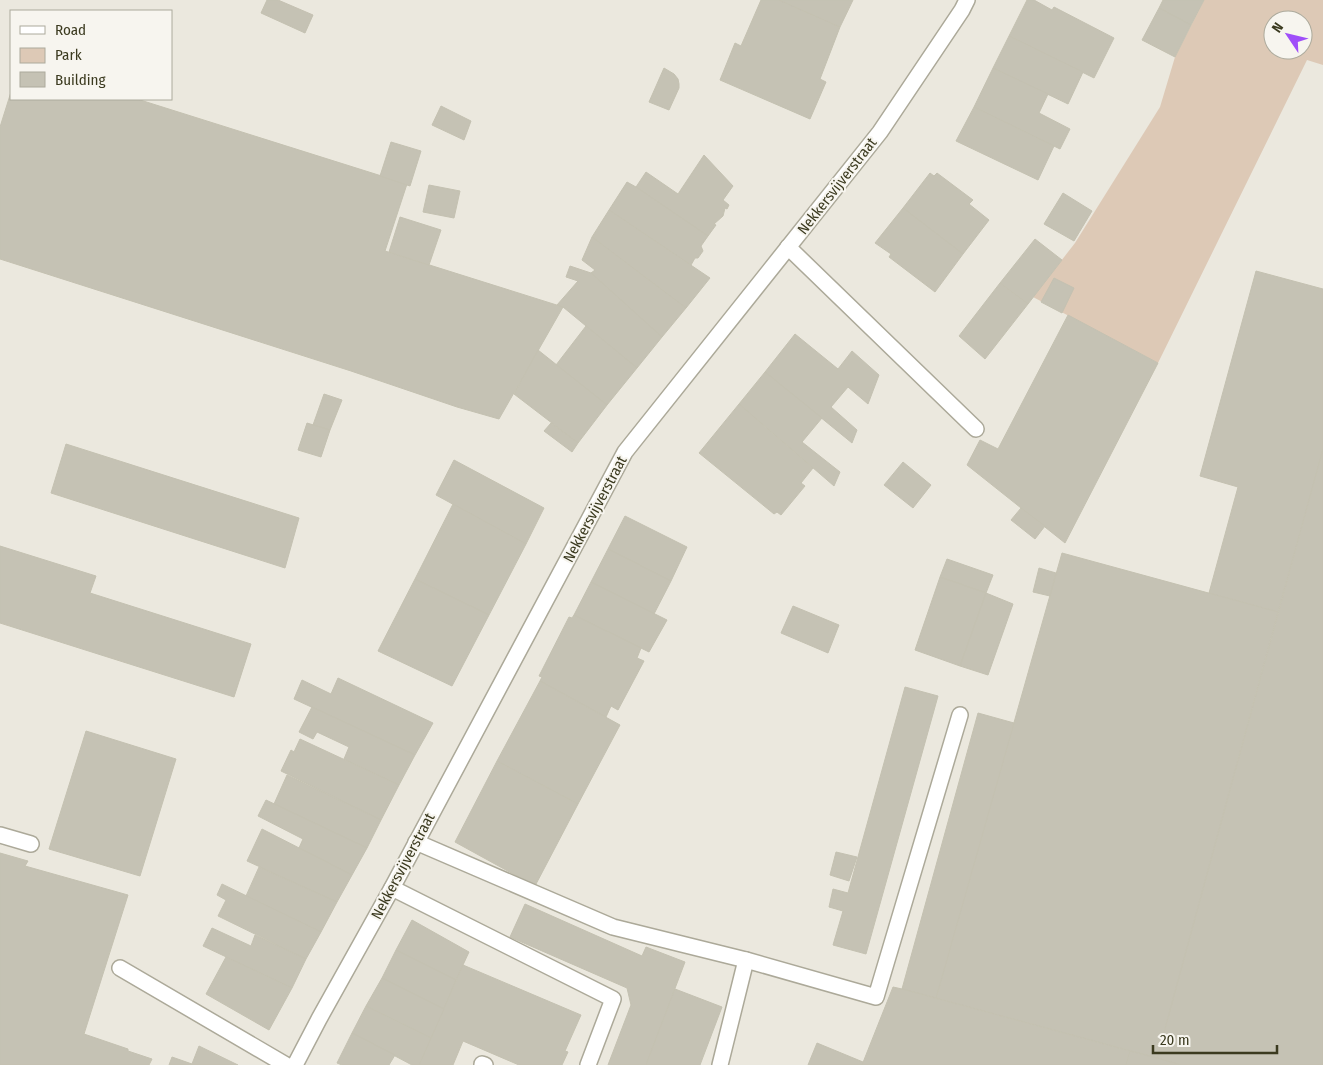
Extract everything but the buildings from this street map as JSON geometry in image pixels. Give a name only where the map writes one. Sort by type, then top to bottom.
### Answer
[{"type":"street","name":"Nekkersvijverstraat","points":[[295,1065],[392,888],[625,452],[880,132],[967,0]]},
{"type":"street","points":[[788,247],[976,429]]},
{"type":"street","points":[[416,842],[613,926],[746,960],[876,997],[960,715]]},
{"type":"street","points":[[0,835],[31,844]]},
{"type":"street","points":[[392,888],[614,999],[588,1065]]},
{"type":"street","points":[[720,1065],[746,960]]},
{"type":"street","points":[[120,968],[286,1065]]},
{"type":"green space","points":[[1204,0],[1323,0],[1323,65],[1307,60],[1158,363],[1033,297],[1075,243],[1160,107],[1175,57]]}]
